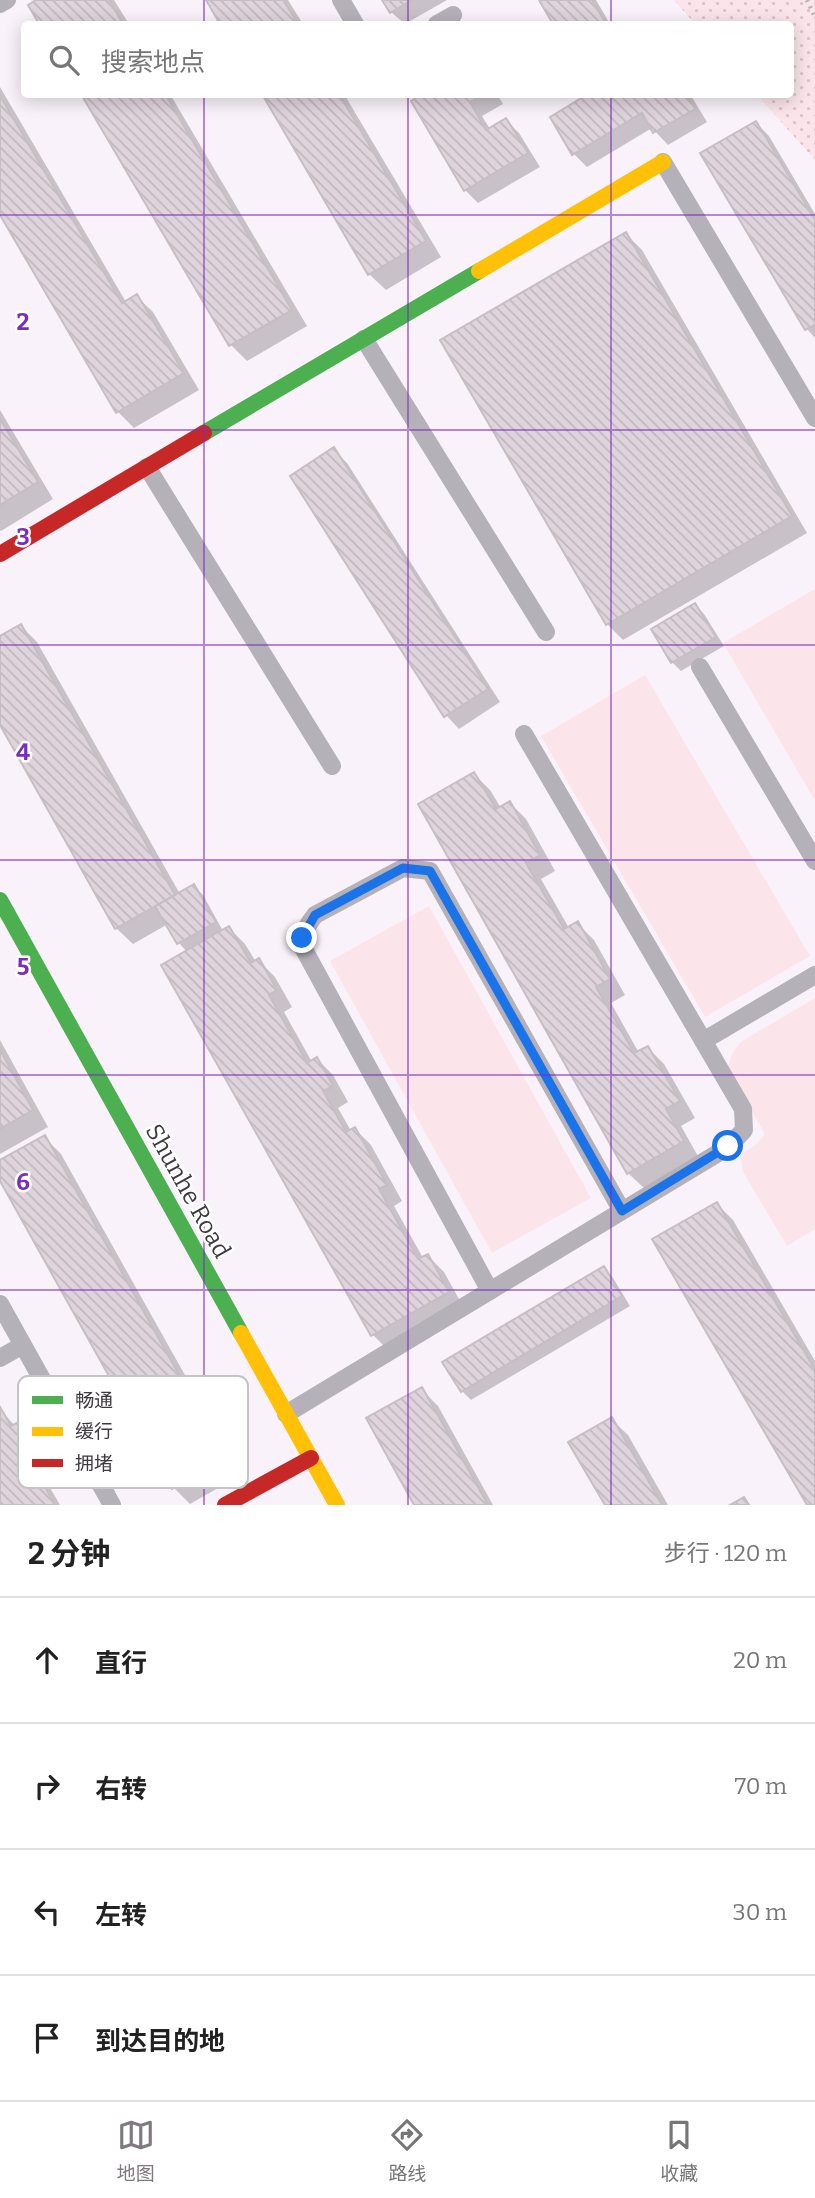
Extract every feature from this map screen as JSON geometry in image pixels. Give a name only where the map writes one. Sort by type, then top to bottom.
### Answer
[{"type":"street","points":[[0,554],[663,162]]},
{"type":"street","name":"Shunhe Road","points":[[0,900],[337,1505]]},
{"type":"street","points":[[225,1505],[311,1458]]},
{"type":"lane","points":[[0,5],[8,0]]},
{"type":"lane","points":[[341,0],[353,21]]},
{"type":"lane","points":[[663,162],[815,418]]},
{"type":"lane","points":[[364,339],[546,632]]},
{"type":"lane","points":[[147,467],[332,766]]},
{"type":"lane","points":[[700,667],[815,861]]},
{"type":"lane","points":[[286,1414],[728,1146],[744,1130],[743,1109],[524,734]]},
{"type":"lane","points":[[490,1291],[301,944],[308,924],[315,915],[403,868],[430,871],[622,1211]]},
{"type":"lane","points":[[704,1041],[815,975]]},
{"type":"lane","points":[[0,1304],[40,1376]]},
{"type":"lane","points":[[0,1358],[23,1345]]},
{"type":"lane","points":[[103,1488],[112,1505]]},
{"type":"path","points":[[807,0],[815,17]]},
{"type":"shaded area","points":[[674,0],[815,0],[815,160],[760,98],[794,98],[794,21],[692,21]]},
{"type":"shaded area","points":[[815,589],[815,801],[723,643]]},
{"type":"shaded area","points":[[645,675],[810,956],[705,1017],[541,736]]},
{"type":"shaded area","points":[[429,906],[591,1198],[492,1253],[330,961]]},
{"type":"shaded area","points":[[815,998],[815,1229],[787,1246],[743,1172],[740,1155],[757,1144],[765,1134],[729,1072],[729,1064],[733,1052],[741,1042]]},
{"type":"building","points":[[36,0],[109,0],[121,21],[37,21],[28,5]]},
{"type":"building","points":[[206,0],[283,0],[296,21],[218,21]]},
{"type":"building","points":[[382,0],[412,0],[390,13]]},
{"type":"building","points":[[539,0],[592,0],[604,21],[551,21]]},
{"type":"building","points":[[0,96],[122,303],[137,294],[184,373],[116,413],[0,215]]},
{"type":"building","points":[[83,98],[167,98],[292,310],[229,346]]},
{"type":"building","points":[[264,98],[341,98],[426,241],[368,275]]},
{"type":"building","points":[[416,98],[477,98],[470,102],[486,130],[506,118],[528,153],[464,191],[411,101]]},
{"type":"building","points":[[581,98],[689,98],[695,109],[653,133],[642,113],[572,155],[550,117]]},
{"type":"building","points":[[756,121],[815,220],[815,325],[805,330],[700,153]]},
{"type":"building","points":[[626,232],[792,516],[606,625],[440,340]]},
{"type":"building","points":[[0,419],[38,482],[0,505]]},
{"type":"building","points":[[334,447],[488,689],[444,717],[290,476]]},
{"type":"building","points":[[695,603],[716,637],[671,663],[651,629]]},
{"type":"building","points":[[21,624],[175,895],[115,929],[0,725],[0,636]]},
{"type":"building","points":[[474,772],[496,809],[510,801],[540,855],[526,863],[564,929],[578,921],[610,979],[596,987],[634,1053],[648,1046],[680,1101],[666,1109],[684,1141],[627,1174],[418,804]]},
{"type":"building","points":[[194,884],[216,922],[177,944],[155,906]]},
{"type":"building","points":[[229,926],[251,963],[259,958],[277,990],[269,995],[307,1063],[317,1057],[333,1086],[323,1091],[346,1132],[355,1127],[387,1185],[379,1189],[418,1259],[428,1254],[449,1292],[371,1336],[161,965]]},
{"type":"building","points":[[0,1050],[33,1110],[0,1129]]},
{"type":"building","points":[[45,1135],[180,1376],[109,1376],[0,1181],[0,1160]]},
{"type":"building","points":[[717,1202],[815,1370],[815,1505],[807,1505],[652,1239]]},
{"type":"building","points":[[604,1266],[622,1296],[461,1392],[442,1362]]},
{"type":"building","points":[[422,1387],[488,1505],[414,1505],[366,1418]]},
{"type":"building","points":[[0,1407],[11,1426],[18,1422],[18,1488],[45,1488],[55,1505],[0,1505]]},
{"type":"building","points":[[612,1417],[662,1505],[605,1505],[568,1442]]},
{"type":"building","points":[[744,1497],[749,1505],[730,1505]]},
{"type":"traffic: fast","points":[[204,433],[479,271]]},
{"type":"traffic: fast","points":[[0,900],[241,1333]]},
{"type":"traffic: slow","points":[[479,271],[663,162]]},
{"type":"traffic: slow","points":[[241,1333],[337,1505]]},
{"type":"traffic: jam","points":[[0,554],[204,433]]},
{"type":"traffic: jam","points":[[225,1505],[311,1458]]},
{"type":"route","points":[[302,938],[315,915],[403,868],[430,871],[622,1211],[728,1146]]}]
